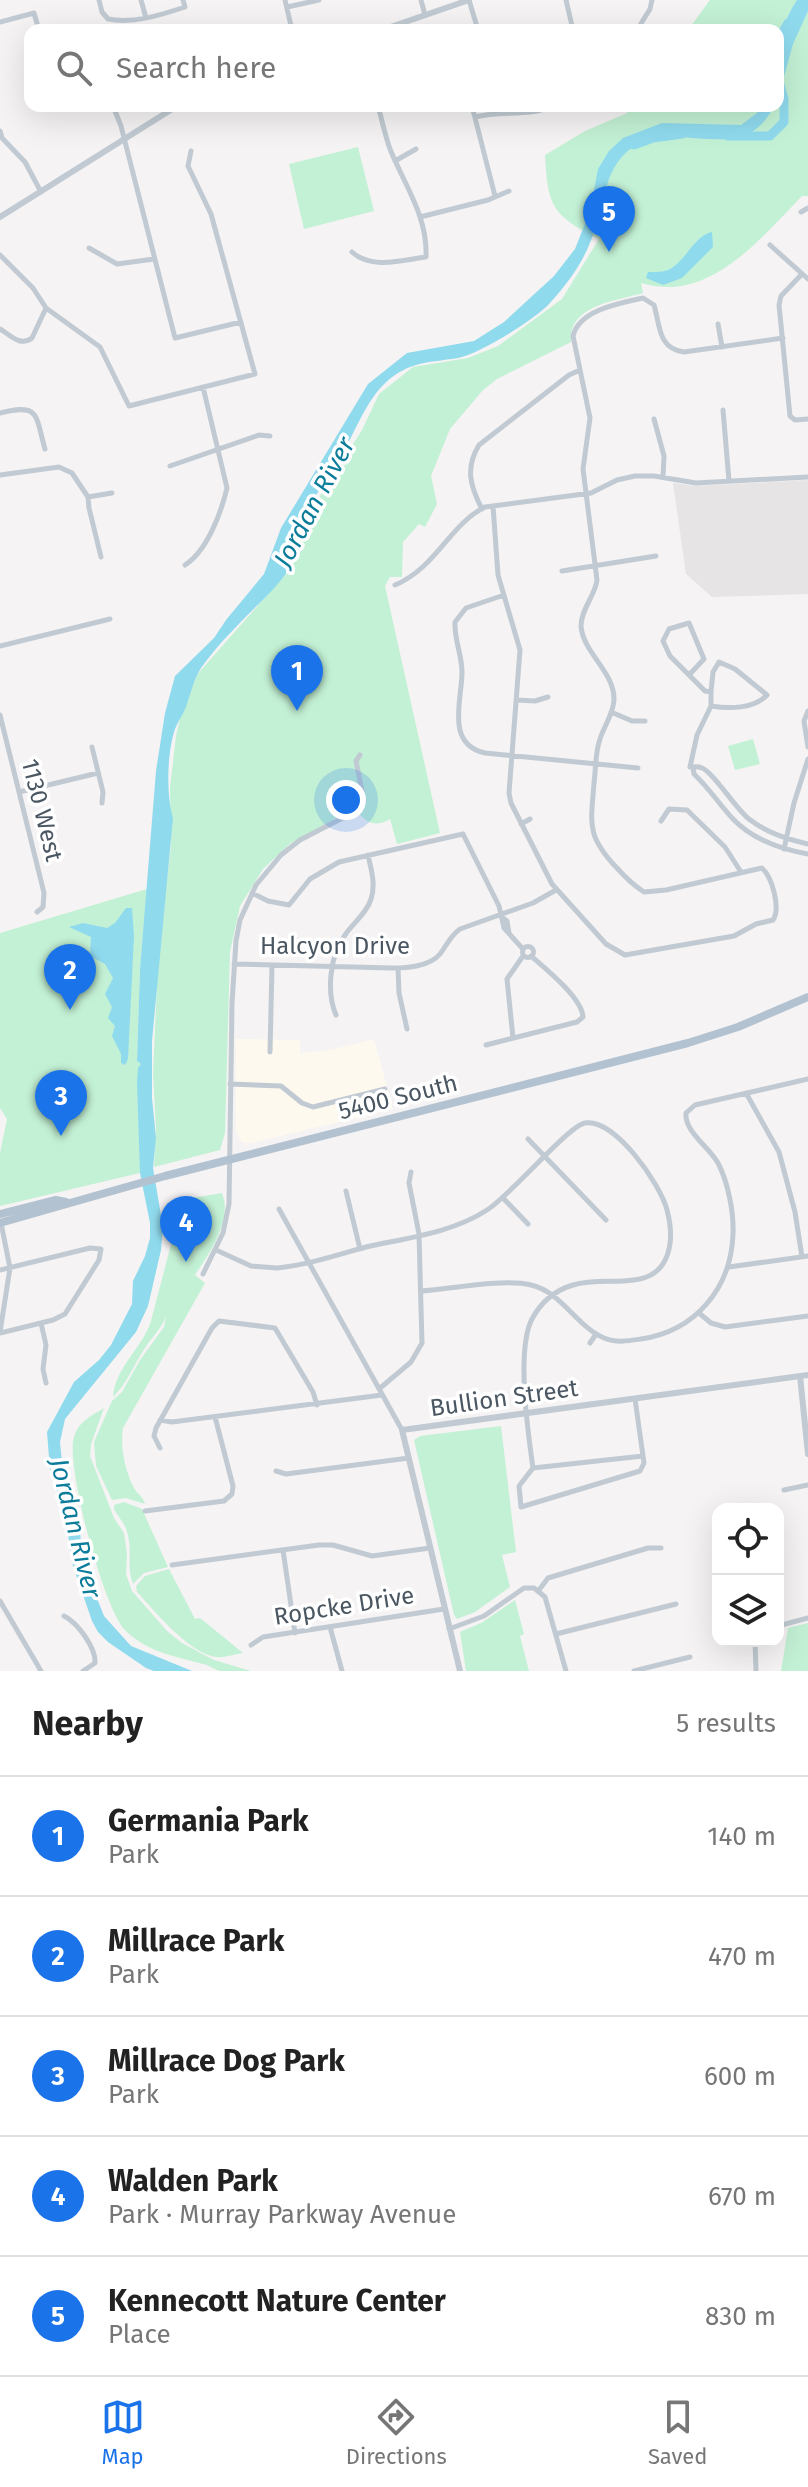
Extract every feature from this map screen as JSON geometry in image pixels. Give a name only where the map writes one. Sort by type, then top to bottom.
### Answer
[{"type":"main road","name":"5400 South","points":[[0,1223],[165,1176],[672,1048],[738,1027],[808,997]]},
{"type":"main road","name":"5400 South","points":[[0,1214],[56,1200],[66,1202]]},
{"type":"street","points":[[99,0],[102,12],[108,19],[125,21],[146,18],[184,4]]},
{"type":"street","points":[[141,0],[146,18]]},
{"type":"street","points":[[291,24],[286,3],[319,0]]},
{"type":"street","points":[[421,0],[425,15]]},
{"type":"street","points":[[399,24],[469,0],[476,24]]},
{"type":"street","points":[[566,0],[572,24]]},
{"type":"street","points":[[641,24],[652,0]]},
{"type":"street","points":[[0,22],[34,13],[37,24]]},
{"type":"street","points":[[115,112],[125,139],[175,338],[241,322]]},
{"type":"street","points":[[0,217],[168,112]]},
{"type":"street","points":[[352,252],[364,259],[386,262],[426,257],[415,199],[395,161],[380,112]]},
{"type":"street","points":[[474,112],[495,196]]},
{"type":"street","points":[[475,117],[492,113],[537,112]]},
{"type":"street","points":[[0,131],[2,138],[25,162],[41,192]]},
{"type":"street","points":[[395,161],[416,149]]},
{"type":"street","points":[[0,255],[33,288],[46,308],[100,347],[129,406],[255,374],[211,214],[188,166],[191,151]]},
{"type":"street","points":[[420,217],[509,191]]},
{"type":"street","points":[[801,212],[808,208]]},
{"type":"street","points":[[770,245],[808,279]]},
{"type":"street","points":[[89,248],[117,264],[154,259]]},
{"type":"street","points":[[802,274],[780,299],[790,416],[795,420],[808,419]]},
{"type":"street","points":[[493,506],[497,572],[520,646],[510,799],[556,890],[606,944],[625,955],[736,936],[775,917],[777,910],[765,870],[759,867],[661,891],[644,892],[602,852],[594,838],[591,821],[596,764],[600,740],[614,700],[611,685],[586,642],[582,628],[583,614],[596,586],[583,458],[590,418],[573,336],[579,323],[591,314],[643,298],[654,305],[663,339],[670,348],[684,352],[783,338]]},
{"type":"street","points":[[0,329],[18,341],[27,341],[33,336],[46,308]]},
{"type":"street","points":[[718,324],[722,347]]},
{"type":"street","points":[[482,509],[473,492],[470,476],[472,460],[479,445],[569,375],[580,370]]},
{"type":"street","points":[[185,565],[199,555],[224,502],[226,478],[203,387]]},
{"type":"street","points":[[0,413],[24,408],[31,410],[45,449]]},
{"type":"street","points":[[723,410],[729,481]]},
{"type":"street","points":[[654,419],[664,456],[663,477]]},
{"type":"street","points":[[170,466],[259,435],[270,436]]},
{"type":"street","points":[[0,475],[44,467],[70,471],[88,497],[101,557]]},
{"type":"street","points":[[395,585],[420,572],[471,517],[493,506],[586,494],[624,478],[663,477],[696,483],[808,477]]},
{"type":"street","points":[[88,497],[112,493]]},
{"type":"street","points":[[533,493],[534,501]]},
{"type":"street","points":[[562,571],[656,556]]},
{"type":"street","points":[[504,595],[466,608],[456,620],[455,632],[462,670],[457,720],[463,737],[474,749],[512,756],[638,768]]},
{"type":"street","points":[[0,646],[110,619]]},
{"type":"street","points":[[689,675],[704,659],[689,623],[669,629],[663,644],[674,662],[705,691],[711,692]]},
{"type":"street","points":[[711,706],[734,709],[761,701],[767,695],[735,669],[719,662],[713,672],[711,706],[697,735],[691,768],[738,823],[755,836],[784,849],[808,854]]},
{"type":"street","points":[[517,700],[538,701],[548,697]]},
{"type":"street","points":[[808,711],[804,721],[808,747]]},
{"type":"street","points":[[611,712],[632,721],[645,721]]},
{"type":"street","name":"1130 West","points":[[0,715],[44,893],[43,907],[37,912]]},
{"type":"street","points":[[92,747],[102,803]]},
{"type":"street","points":[[203,1274],[216,1250],[227,1218],[237,930],[252,893],[267,869],[300,840],[362,808],[364,801],[356,761],[360,755]]},
{"type":"street","points":[[784,849],[808,759]]},
{"type":"street","points":[[691,768],[700,766],[706,771],[732,803],[753,822],[786,839],[808,844]]},
{"type":"street","points":[[19,792],[98,773]]},
{"type":"street","points":[[661,821],[669,809],[687,810],[725,847],[741,872]]},
{"type":"street","points":[[521,824],[530,819]]},
{"type":"street","points":[[252,893],[268,901],[289,905],[299,890],[321,871],[339,862],[463,834],[502,916],[502,923],[523,952],[562,985],[584,1015],[577,1022],[486,1045]]},
{"type":"street","points":[[336,1015],[332,1004],[333,967],[340,941],[367,908],[372,896],[374,883],[368,855]]},
{"type":"street","name":"Halcyon Drive","points":[[234,964],[416,966],[434,960],[456,932],[533,903],[556,890]]},
{"type":"street","points":[[513,1038],[507,979],[527,946],[532,948],[531,956]]},
{"type":"street","points":[[270,1052],[272,965]]},
{"type":"street","points":[[398,968],[399,993],[407,1029]]},
{"type":"street","points":[[421,1291],[524,1283],[552,1295],[596,1334],[618,1341],[669,1332],[699,1313],[715,1295],[729,1267],[733,1227],[721,1172],[714,1157],[685,1119],[686,1113],[691,1107],[808,1079]]},
{"type":"street","points":[[230,1084],[281,1086],[302,1103],[313,1107],[385,1089]]},
{"type":"street","points":[[729,1267],[805,1257],[779,1152],[746,1093]]},
{"type":"street","points":[[216,1250],[243,1264],[260,1268],[287,1267],[466,1221],[503,1198],[565,1134],[578,1125],[593,1122],[609,1128],[661,1190],[672,1232],[666,1259],[648,1276],[632,1281],[583,1283],[552,1295],[536,1313],[527,1332],[527,1413],[533,1468],[519,1486],[521,1507],[640,1471],[644,1463],[635,1399]]},
{"type":"street","points":[[528,1139],[606,1220]]},
{"type":"street","points":[[160,1420],[172,1422],[317,1405],[380,1392],[411,1362],[420,1349],[421,1291],[419,1234],[409,1183],[411,1172]]},
{"type":"street","points":[[346,1191],[360,1249]]},
{"type":"street","points":[[503,1198],[528,1224]]},
{"type":"street","points":[[279,1209],[402,1430]]},
{"type":"street","points":[[0,1223],[10,1268],[0,1333],[59,1318],[70,1309],[99,1260],[101,1249],[90,1248],[10,1268],[0,1270]]},
{"type":"street","points":[[699,1313],[711,1323],[725,1327],[808,1316]]},
{"type":"street","points":[[160,1448],[154,1436],[160,1420],[212,1328],[219,1321],[278,1330],[313,1392],[317,1405]]},
{"type":"street","points":[[41,1323],[46,1342],[43,1369],[46,1383]]},
{"type":"street","points":[[590,1343],[596,1334]]},
{"type":"street","points":[[804,1375],[808,1454]]},
{"type":"street","name":"Bullion Street","points":[[460,1671],[402,1430],[804,1375]]},
{"type":"street","points":[[145,1511],[224,1501],[231,1496],[233,1486],[215,1417]]},
{"type":"street","points":[[533,1468],[643,1456]]},
{"type":"street","points":[[276,1471],[286,1474],[409,1458]]},
{"type":"street","points":[[784,1490],[808,1485]]},
{"type":"street","points":[[172,1565],[328,1545],[372,1556],[430,1548]]},
{"type":"street","points":[[539,1590],[548,1578],[648,1548],[661,1548]]},
{"type":"street","points":[[283,1550],[295,1633]]},
{"type":"street","points":[[449,1629],[484,1616],[524,1588],[539,1590],[545,1597],[566,1671]]},
{"type":"street","points":[[0,1601],[41,1671]]},
{"type":"street","points":[[556,1634],[676,1604]]},
{"type":"street","name":"Ropcke Drive","points":[[251,1645],[263,1637],[444,1609]]},
{"type":"street","points":[[64,1616],[75,1623],[96,1658],[83,1671]]},
{"type":"street","points":[[784,1624],[808,1618]]},
{"type":"street","points":[[330,1627],[342,1671]]},
{"type":"street","points":[[755,1647],[756,1671]]},
{"type":"street","points":[[634,1671],[690,1657]]},
{"type":"shaded area","points":[[808,480],[808,594],[712,597],[686,574],[673,483],[696,486]]},
{"type":"shaded area","points":[[236,1039],[300,1040],[300,1053],[330,1050],[374,1039],[393,1109],[243,1143],[236,1132]]},
{"type":"green space","points":[[710,0],[808,0],[808,196],[802,196],[751,248],[711,276],[689,284],[666,287],[641,283],[643,293],[585,312],[572,330],[571,342],[497,379],[483,390],[450,429],[431,476],[437,504],[425,527],[419,524],[403,542],[402,577],[390,577],[385,586],[440,833],[397,844],[390,819],[371,822],[355,808],[291,843],[263,869],[240,906],[230,952],[225,1133],[220,1150],[154,1167],[153,1073],[158,961],[171,845],[170,787],[176,736],[187,686],[291,568],[304,521],[362,430],[379,394],[413,367],[468,358],[498,346],[562,299],[599,239],[571,223],[556,208],[548,187],[545,155],[585,131],[628,112],[784,112],[784,24],[692,24]]},
{"type":"green space","points":[[358,147],[374,211],[304,229],[289,164]]},
{"type":"green space","points":[[753,739],[760,764],[735,770],[728,746]]},
{"type":"green space","points":[[147,889],[137,1061],[141,1064],[140,1173],[0,1206],[0,1153],[7,1119],[0,1108],[0,933]]},
{"type":"green space","points":[[222,1193],[225,1203],[222,1225],[213,1247],[195,1275],[205,1283],[123,1428],[126,1467],[134,1488],[145,1504],[126,1498],[112,1500],[96,1466],[94,1442],[112,1401],[122,1392],[164,1327],[166,1316],[113,1397],[119,1376],[151,1321],[174,1233],[171,1213],[181,1200]]},
{"type":"green space","points":[[104,1408],[90,1456],[114,1518],[124,1533],[126,1574],[132,1591],[167,1631],[182,1643],[214,1660],[251,1671],[220,1671],[161,1652],[133,1637],[116,1617],[88,1536],[73,1452],[74,1437],[79,1427]]},
{"type":"green space","points":[[501,1426],[516,1552],[502,1555],[510,1587],[475,1612],[457,1619],[414,1440],[420,1436]]},
{"type":"green space","points":[[124,1502],[142,1509],[168,1567],[144,1573],[133,1584],[129,1538],[114,1509],[114,1505]]},
{"type":"green space","points":[[169,1569],[195,1619],[200,1618],[243,1653],[217,1657],[196,1649],[137,1592],[136,1586],[145,1576]]},
{"type":"green space","points":[[515,1600],[529,1671],[466,1671],[460,1632],[481,1623]]},
{"type":"green space","points":[[808,1623],[808,1671],[781,1671],[788,1628]]},
{"type":"water","points":[[797,0],[808,0],[808,11],[793,44],[784,76],[784,27]]},
{"type":"water","points":[[770,112],[760,125],[744,135],[726,139],[667,137],[647,140],[629,150],[614,167],[586,252],[570,279],[543,310],[479,350],[458,358],[410,367],[385,383],[369,403],[339,460],[305,514],[289,569],[201,668],[175,729],[168,774],[173,818],[152,1041],[156,1138],[153,1168],[163,1227],[161,1250],[148,1306],[136,1332],[65,1419],[60,1442],[63,1472],[80,1532],[83,1563],[104,1616],[131,1646],[192,1671],[154,1671],[146,1668],[108,1642],[92,1621],[72,1563],[66,1519],[50,1470],[47,1432],[74,1382],[111,1345],[132,1304],[133,1281],[150,1238],[140,1173],[137,1083],[141,1064],[137,1061],[140,969],[156,771],[165,713],[175,676],[214,638],[264,574],[281,528],[368,384],[407,353],[474,341],[504,322],[554,276],[575,249],[590,211],[598,169],[609,151],[623,138],[662,123],[741,125],[757,113]]},
{"type":"water","points":[[712,232],[713,247],[682,278],[663,285],[646,278],[648,272],[666,271],[674,266],[700,238]]},
{"type":"water","points":[[126,908],[132,908],[134,936],[128,1059],[125,1065],[121,1063],[121,1054],[112,1036],[115,1026],[108,1018],[112,1007],[105,994],[113,978],[105,964],[90,956],[91,937],[69,927],[83,923],[107,928]]},
{"type":"waterway","name":"Jordan River","points":[[784,30],[788,23]]},
{"type":"waterway","name":"Jordan River","points":[[784,99],[784,112]]},
{"type":"waterway","name":"Jordan River","points":[[728,136],[770,136],[784,122],[784,112]]},
{"type":"waterway","name":"Jordan River","points":[[634,145],[653,138],[682,134]]},
{"type":"place","name":"Kennecott Nature Center","points":[[609,252]]},
{"type":"place","name":"Germania Park","points":[[297,711]]},
{"type":"place","name":"Millrace Park","points":[[70,1010]]},
{"type":"place","name":"Millrace Dog Park","points":[[61,1136]]},
{"type":"place","name":"Walden Park","points":[[186,1262]]}]
